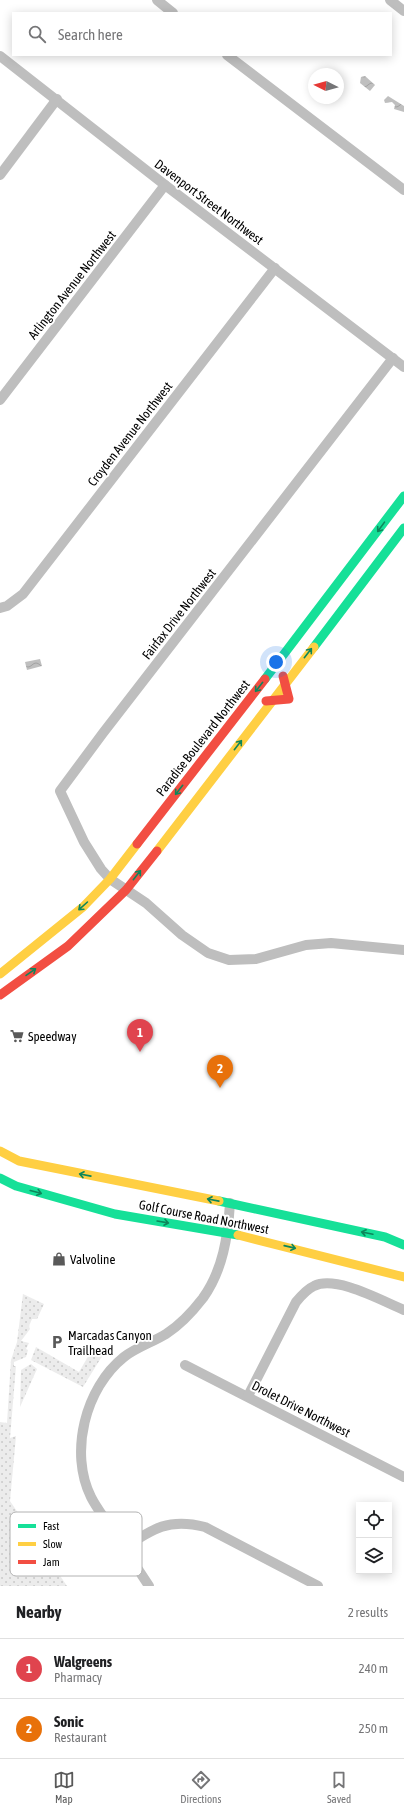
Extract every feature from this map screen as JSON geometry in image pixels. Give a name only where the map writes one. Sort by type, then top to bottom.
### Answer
[{"type":"street","points":[[157,0],[172,12]]},
{"type":"street","points":[[390,0],[404,11]]},
{"type":"street","name":"Davenport Street Northwest","points":[[0,56],[57,99],[165,186],[404,367]]},
{"type":"street","points":[[228,56],[404,190]]},
{"type":"street","points":[[0,175],[57,99]]},
{"type":"street","name":"Arlington Avenue Northwest","points":[[0,400],[165,186]]},
{"type":"street","name":"Croyden Avenue Northwest","points":[[0,608],[7,606],[23,594],[275,268]]},
{"type":"street","name":"Fairfax Drive Northwest","points":[[393,358],[60,791],[84,842],[101,869],[110,879],[146,903],[182,935],[208,953],[229,960],[256,959],[306,945],[331,943],[404,950]]},
{"type":"street","name":"Paradise Boulevard Northwest","points":[[1,972],[84,906],[110,879],[404,496]]},
{"type":"street","points":[[394,542],[394,526],[404,504]]},
{"type":"street","points":[[0,995],[68,946],[126,890],[404,528]]},
{"type":"street","points":[[247,702],[289,699],[284,684],[282,656]]},
{"type":"street","points":[[197,767],[227,758]]},
{"type":"street","points":[[1,972],[12,986]]},
{"type":"street","name":"Golf Course Road Northwest","points":[[0,1151],[19,1161],[230,1203],[385,1237],[404,1245]]},
{"type":"street","name":"Golf Course Road Northwest","points":[[0,1178],[16,1186],[115,1214],[228,1233],[293,1248],[404,1277]]},
{"type":"street","points":[[101,1512],[91,1497],[82,1471],[82,1442],[87,1411],[109,1372],[123,1358],[136,1349],[166,1334],[187,1316],[203,1297],[215,1276],[228,1233],[230,1203]]},
{"type":"street","points":[[248,1396],[296,1302],[306,1291],[315,1285],[327,1282],[342,1284],[404,1310]]},
{"type":"street","name":"Drolet Drive Northwest","points":[[185,1365],[404,1477]]},
{"type":"street","points":[[142,1535],[160,1526],[175,1523],[190,1523],[205,1527],[318,1586]]},
{"type":"street","points":[[142,1575],[149,1586]]},
{"type":"shaded area","points":[[23,1294],[44,1304],[37,1319],[32,1319],[29,1326],[30,1329],[21,1341],[29,1343],[26,1349],[28,1350],[26,1357],[14,1362],[14,1366],[16,1366],[10,1438],[16,1436],[10,1501],[17,1512],[10,1512],[10,1576],[60,1576],[67,1586],[0,1586],[0,1422],[7,1423],[11,1360],[17,1342]]},
{"type":"shaded area","points":[[36,1347],[79,1372],[93,1348],[99,1347],[104,1353],[83,1387],[31,1360]]},
{"type":"shaded area","points":[[31,1364],[37,1369],[20,1407],[21,1370]]},
{"type":"water","points":[[365,76],[375,85],[370,91],[360,83],[361,77]]},
{"type":"water","points":[[388,96],[404,106],[404,112],[394,109],[395,105],[392,102],[385,103],[384,100]]},
{"type":"water","points":[[40,659],[42,666],[27,670],[25,662]]},
{"type":"traffic: fast","points":[[265,679],[404,496]]},
{"type":"traffic: fast","points":[[314,647],[404,528]]},
{"type":"traffic: fast","points":[[0,1178],[16,1186],[115,1214],[238,1235]]},
{"type":"traffic: fast","points":[[219,1201],[385,1237],[404,1245]]},
{"type":"traffic: slow","points":[[157,851],[314,647]]},
{"type":"traffic: slow","points":[[0,974],[83,907],[110,879],[137,844]]},
{"type":"traffic: slow","points":[[0,1151],[19,1161],[219,1201]]},
{"type":"traffic: slow","points":[[238,1235],[404,1277]]},
{"type":"traffic: jam","points":[[266,701],[289,699],[283,676]]},
{"type":"traffic: jam","points":[[137,844],[265,679]]},
{"type":"traffic: jam","points":[[0,995],[68,946],[126,890],[157,851]]},
{"type":"place","name":"Speedway","points":[[17,1036]]},
{"type":"place","name":"Walgreens","points":[[140,1052]]},
{"type":"place","name":"Sonic","points":[[220,1088]]},
{"type":"place","name":"Valvoline","points":[[59,1259]]},
{"type":"place","name":"Marcadas Canyon Trailhead","points":[[57,1342]]}]
